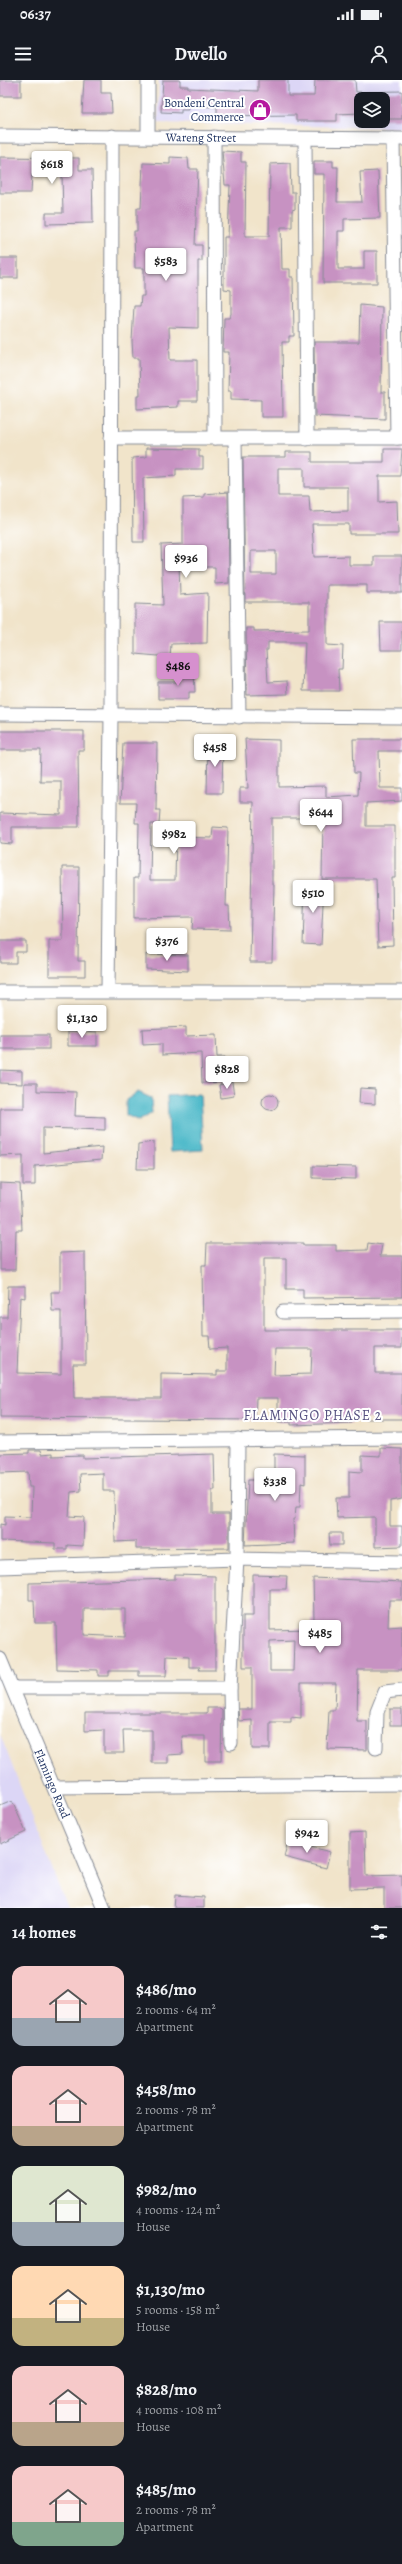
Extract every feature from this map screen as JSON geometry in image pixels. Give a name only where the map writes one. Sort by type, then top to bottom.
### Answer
[{"type":"street","points":[[148,80],[148,136]]},
{"type":"street","name":"Wareng Street","points":[[0,136],[148,136],[305,140],[398,139]]},
{"type":"street","points":[[108,991],[111,715],[112,136]]},
{"type":"street","points":[[214,137],[216,438]]},
{"type":"street","points":[[111,438],[400,438],[398,139]]},
{"type":"street","points":[[305,140],[307,439]]},
{"type":"street","points":[[235,439],[239,717]]},
{"type":"street","points":[[0,714],[239,717],[402,717]]},
{"type":"street","points":[[0,992],[402,992]]},
{"type":"street","points":[[283,1312],[402,1311]]},
{"type":"street","points":[[0,1442],[402,1438]]},
{"type":"street","points":[[231,1743],[230,1688],[237,1559],[238,1439]]},
{"type":"street","points":[[0,1567],[237,1559],[402,1562]]},
{"type":"street","name":"Flamingo Road","points":[[0,1659],[55,1787],[104,1908]]},
{"type":"street","points":[[13,1688],[230,1688]]},
{"type":"street","points":[[376,1748],[377,1712],[385,1692],[402,1690]]},
{"type":"street","points":[[55,1787],[402,1784]]},
{"type":"shaded area","name":"Bondeni Central Commerce","points":[[159,80],[402,80],[402,128],[390,128],[390,92],[354,92],[354,127],[158,123]]},
{"type":"shaded area","points":[[0,1734],[67,1908],[0,1908]]},
{"type":"water","points":[[138,1092],[151,1098],[152,1113],[139,1121],[126,1115],[126,1100]]},
{"type":"water","points":[[200,1094],[203,1150],[170,1152],[167,1096]]},
{"type":"building","points":[[0,80],[21,80],[21,96],[0,96]]},
{"type":"building","points":[[84,80],[101,80],[101,93],[111,93],[112,113],[82,113]]},
{"type":"building","points":[[163,80],[180,80],[180,86],[188,86],[188,88],[258,91],[258,80],[288,80],[288,96],[314,96],[315,80],[355,80],[356,92],[354,92],[354,113],[337,114],[337,121],[296,121],[296,115],[217,116],[217,107],[188,106],[188,110],[181,110],[181,113],[161,112]]},
{"type":"building","points":[[402,91],[402,119],[390,119],[390,92],[356,92]]},
{"type":"building","points":[[222,151],[241,152],[241,162],[246,162],[245,236],[269,236],[270,164],[290,163],[291,192],[295,192],[295,209],[292,210],[292,227],[281,227],[282,269],[290,269],[290,277],[293,277],[294,336],[289,336],[289,342],[282,342],[283,417],[261,417],[261,400],[231,399],[231,391],[228,391],[229,352],[223,352],[224,318],[229,318],[231,314],[231,290],[224,289],[224,237],[228,237],[230,185],[225,185]]},
{"type":"building","points":[[0,157],[79,158],[79,170],[92,170],[93,223],[46,224],[46,213],[63,213],[62,175],[32,174],[31,193],[0,193]]},
{"type":"building","points":[[170,157],[188,158],[189,169],[198,169],[195,245],[202,245],[202,261],[198,261],[198,328],[169,327],[170,360],[197,360],[197,401],[178,401],[178,407],[137,409],[137,395],[140,395],[139,358],[133,358],[132,341],[134,306],[140,306],[141,296],[144,296],[144,268],[135,268],[134,231],[137,231],[137,208],[141,208],[143,163],[170,164]]},
{"type":"building","points":[[314,161],[333,161],[333,167],[338,167],[337,202],[362,202],[360,172],[378,171],[380,218],[344,219],[344,231],[338,231],[338,269],[364,269],[364,251],[377,251],[377,283],[323,283],[324,174],[314,174]]},
{"type":"building","points":[[0,258],[18,258],[18,278],[0,278]]},
{"type":"building","points":[[360,305],[382,307],[381,392],[385,392],[385,419],[315,416],[314,342],[359,342]]},
{"type":"building","points":[[146,448],[199,449],[199,457],[203,457],[203,469],[176,469],[176,476],[143,478],[144,542],[133,542],[132,458],[146,457]]},
{"type":"building","points":[[384,449],[402,449],[400,476],[379,476],[379,502],[397,501],[398,534],[349,534],[349,524],[312,524],[314,557],[349,556],[349,565],[374,565],[374,556],[402,556],[402,593],[367,593],[367,585],[327,585],[327,645],[343,646],[342,669],[338,669],[339,691],[303,691],[305,642],[268,642],[268,650],[266,650],[268,682],[287,681],[288,694],[247,695],[246,628],[254,628],[254,631],[309,630],[309,602],[245,602],[243,457],[286,457],[286,452],[312,452],[312,462],[384,462]],"holes":[[[278,468],[304,468],[304,487],[348,487],[348,511],[310,512],[309,496],[278,496]],[[251,551],[276,551],[276,574],[251,574]]]},
{"type":"building","points":[[228,492],[229,583],[215,584],[215,567],[205,567],[205,561],[179,562],[180,595],[208,593],[207,643],[171,644],[170,657],[135,654],[135,604],[163,605],[161,545],[183,544],[183,498],[204,497],[204,494]]},
{"type":"building","points":[[380,622],[402,622],[402,650],[381,650]]},
{"type":"building","points":[[194,671],[195,692],[189,692],[189,699],[158,699],[158,682],[180,682],[179,672]]},
{"type":"building","points":[[0,731],[84,731],[84,750],[78,750],[79,827],[12,827],[12,844],[0,843],[0,813],[61,815],[61,781],[40,781],[41,750],[0,750]]},
{"type":"building","points":[[245,739],[279,740],[279,787],[326,786],[326,797],[358,795],[359,773],[354,773],[353,739],[402,739],[402,751],[379,751],[380,788],[402,788],[402,801],[366,803],[366,826],[395,826],[395,878],[392,878],[393,945],[378,946],[376,879],[322,879],[323,818],[272,818],[272,884],[274,885],[272,962],[250,962],[253,802],[240,802],[240,788],[248,788]]},
{"type":"building","points":[[208,742],[223,743],[222,793],[207,793]]},
{"type":"building","points":[[123,743],[157,743],[156,810],[160,810],[159,824],[151,824],[150,880],[175,880],[176,837],[212,838],[213,827],[228,828],[226,906],[229,906],[230,930],[192,929],[193,917],[134,918],[134,878],[138,878],[139,823],[135,823],[136,803],[120,803]]},
{"type":"building","points":[[62,867],[79,867],[78,961],[85,961],[85,976],[49,976],[49,941],[63,941]]},
{"type":"building","points":[[305,884],[324,884],[321,945],[303,944]]},
{"type":"building","points":[[0,941],[26,941],[26,952],[16,952],[16,963],[0,963]]},
{"type":"building","points":[[146,954],[188,955],[188,971],[146,969]]},
{"type":"building","points":[[186,1027],[186,1036],[216,1035],[217,1057],[225,1057],[226,1082],[202,1083],[201,1053],[162,1055],[162,1044],[143,1045],[142,1029]]},
{"type":"building","points":[[68,1031],[97,1032],[97,1046],[68,1046]]},
{"type":"building","points":[[0,1035],[49,1035],[49,1049],[0,1049]]},
{"type":"building","points":[[0,1070],[22,1071],[22,1084],[0,1083]]},
{"type":"building","points":[[232,1082],[234,1096],[221,1098],[219,1085]]},
{"type":"building","points":[[24,1083],[37,1083],[37,1091],[76,1092],[75,1116],[105,1117],[105,1130],[43,1128],[43,1153],[102,1147],[101,1160],[35,1166],[35,1185],[23,1185],[23,1155],[0,1156],[0,1108],[24,1108]]},
{"type":"building","points":[[360,1088],[375,1089],[375,1104],[359,1103]]},
{"type":"building","points":[[270,1094],[277,1099],[278,1102],[273,1109],[270,1110],[263,1105],[262,1102],[267,1095]]},
{"type":"building","points":[[154,1142],[154,1169],[137,1169],[138,1144]]},
{"type":"building","points":[[313,1166],[356,1167],[356,1179],[313,1178]]},
{"type":"building","points":[[0,1183],[20,1184],[22,1230],[16,1230],[15,1270],[0,1270]]},
{"type":"building","points":[[207,1243],[303,1243],[303,1245],[336,1245],[336,1251],[367,1250],[368,1243],[382,1245],[380,1256],[402,1256],[402,1297],[303,1298],[303,1289],[286,1289],[286,1258],[264,1258],[264,1330],[402,1330],[402,1348],[375,1348],[375,1373],[402,1373],[402,1419],[352,1419],[352,1423],[291,1425],[291,1422],[278,1422],[278,1398],[256,1398],[255,1420],[0,1418],[0,1317],[7,1317],[8,1286],[25,1286],[25,1298],[20,1297],[17,1373],[61,1374],[61,1311],[52,1311],[51,1292],[60,1292],[60,1253],[85,1252],[86,1364],[73,1364],[74,1398],[161,1398],[161,1374],[217,1375],[217,1371],[227,1371],[227,1348],[210,1349],[209,1336],[203,1336],[202,1265],[206,1265]],"holes":[[[275,1349],[312,1349],[311,1374],[274,1375]]]},
{"type":"building","points":[[381,1448],[402,1449],[402,1499],[390,1501],[390,1526],[402,1526],[402,1546],[375,1547],[375,1517],[337,1518],[336,1498],[349,1498],[349,1471],[362,1472],[362,1455],[381,1456]]},
{"type":"building","points":[[29,1450],[41,1450],[42,1454],[53,1453],[53,1456],[83,1455],[83,1458],[214,1454],[215,1490],[212,1490],[212,1514],[229,1514],[229,1548],[136,1549],[136,1541],[115,1542],[114,1491],[103,1491],[103,1473],[80,1474],[81,1491],[71,1492],[69,1516],[84,1517],[83,1546],[67,1545],[67,1549],[55,1549],[55,1543],[0,1541],[0,1524],[5,1525],[5,1516],[31,1517],[32,1487],[29,1487],[28,1472],[0,1473],[0,1454],[29,1453]]},
{"type":"building","points":[[274,1454],[305,1455],[305,1484],[301,1483],[300,1507],[296,1507],[295,1519],[293,1519],[294,1543],[245,1545],[248,1480],[274,1480]]},
{"type":"building","points":[[329,1533],[342,1533],[342,1545],[330,1545]]},
{"type":"building","points":[[175,1575],[215,1576],[215,1670],[199,1670],[200,1667],[189,1667],[189,1657],[167,1656],[166,1676],[139,1676],[139,1671],[109,1671],[109,1676],[98,1676],[98,1670],[57,1669],[56,1623],[35,1623],[34,1600],[29,1600],[29,1583],[175,1579]],"holes":[[[84,1609],[125,1609],[125,1637],[84,1635]]]},
{"type":"building","points":[[253,1575],[287,1576],[286,1589],[270,1589],[270,1630],[311,1629],[311,1620],[314,1620],[313,1578],[402,1582],[402,1600],[389,1600],[388,1627],[402,1626],[402,1670],[358,1670],[357,1721],[367,1721],[367,1750],[327,1749],[329,1710],[335,1710],[336,1683],[301,1683],[301,1718],[291,1717],[291,1722],[270,1722],[270,1749],[252,1749],[252,1720],[239,1721],[238,1709],[252,1709],[252,1667],[243,1667],[243,1616],[253,1616]],"holes":[[[294,1640],[293,1671],[270,1671],[270,1641]]]},
{"type":"building","points":[[207,1708],[220,1708],[222,1710],[221,1761],[205,1761],[205,1736],[182,1736],[183,1754],[168,1755],[168,1763],[152,1763],[152,1730],[123,1730],[124,1753],[104,1753],[104,1730],[85,1731],[85,1713],[207,1713]]},
{"type":"building","points":[[390,1709],[402,1709],[402,1725],[390,1725]]},
{"type":"building","points":[[12,1801],[26,1832],[0,1844],[0,1806]]},
{"type":"building","points":[[365,1832],[366,1876],[402,1875],[402,1908],[384,1908],[384,1888],[350,1889],[350,1833]]},
{"type":"building","points":[[288,1841],[330,1852],[326,1868],[284,1857]]},
{"type":"building","points":[[175,1895],[204,1897],[204,1908],[174,1908]]},
{"type":"place","name":"Bondeni Central Commerce","points":[[260,110]]},
{"type":"district","name":"FLAMINGO PHASE 2","points":[[313,1415]]}]
